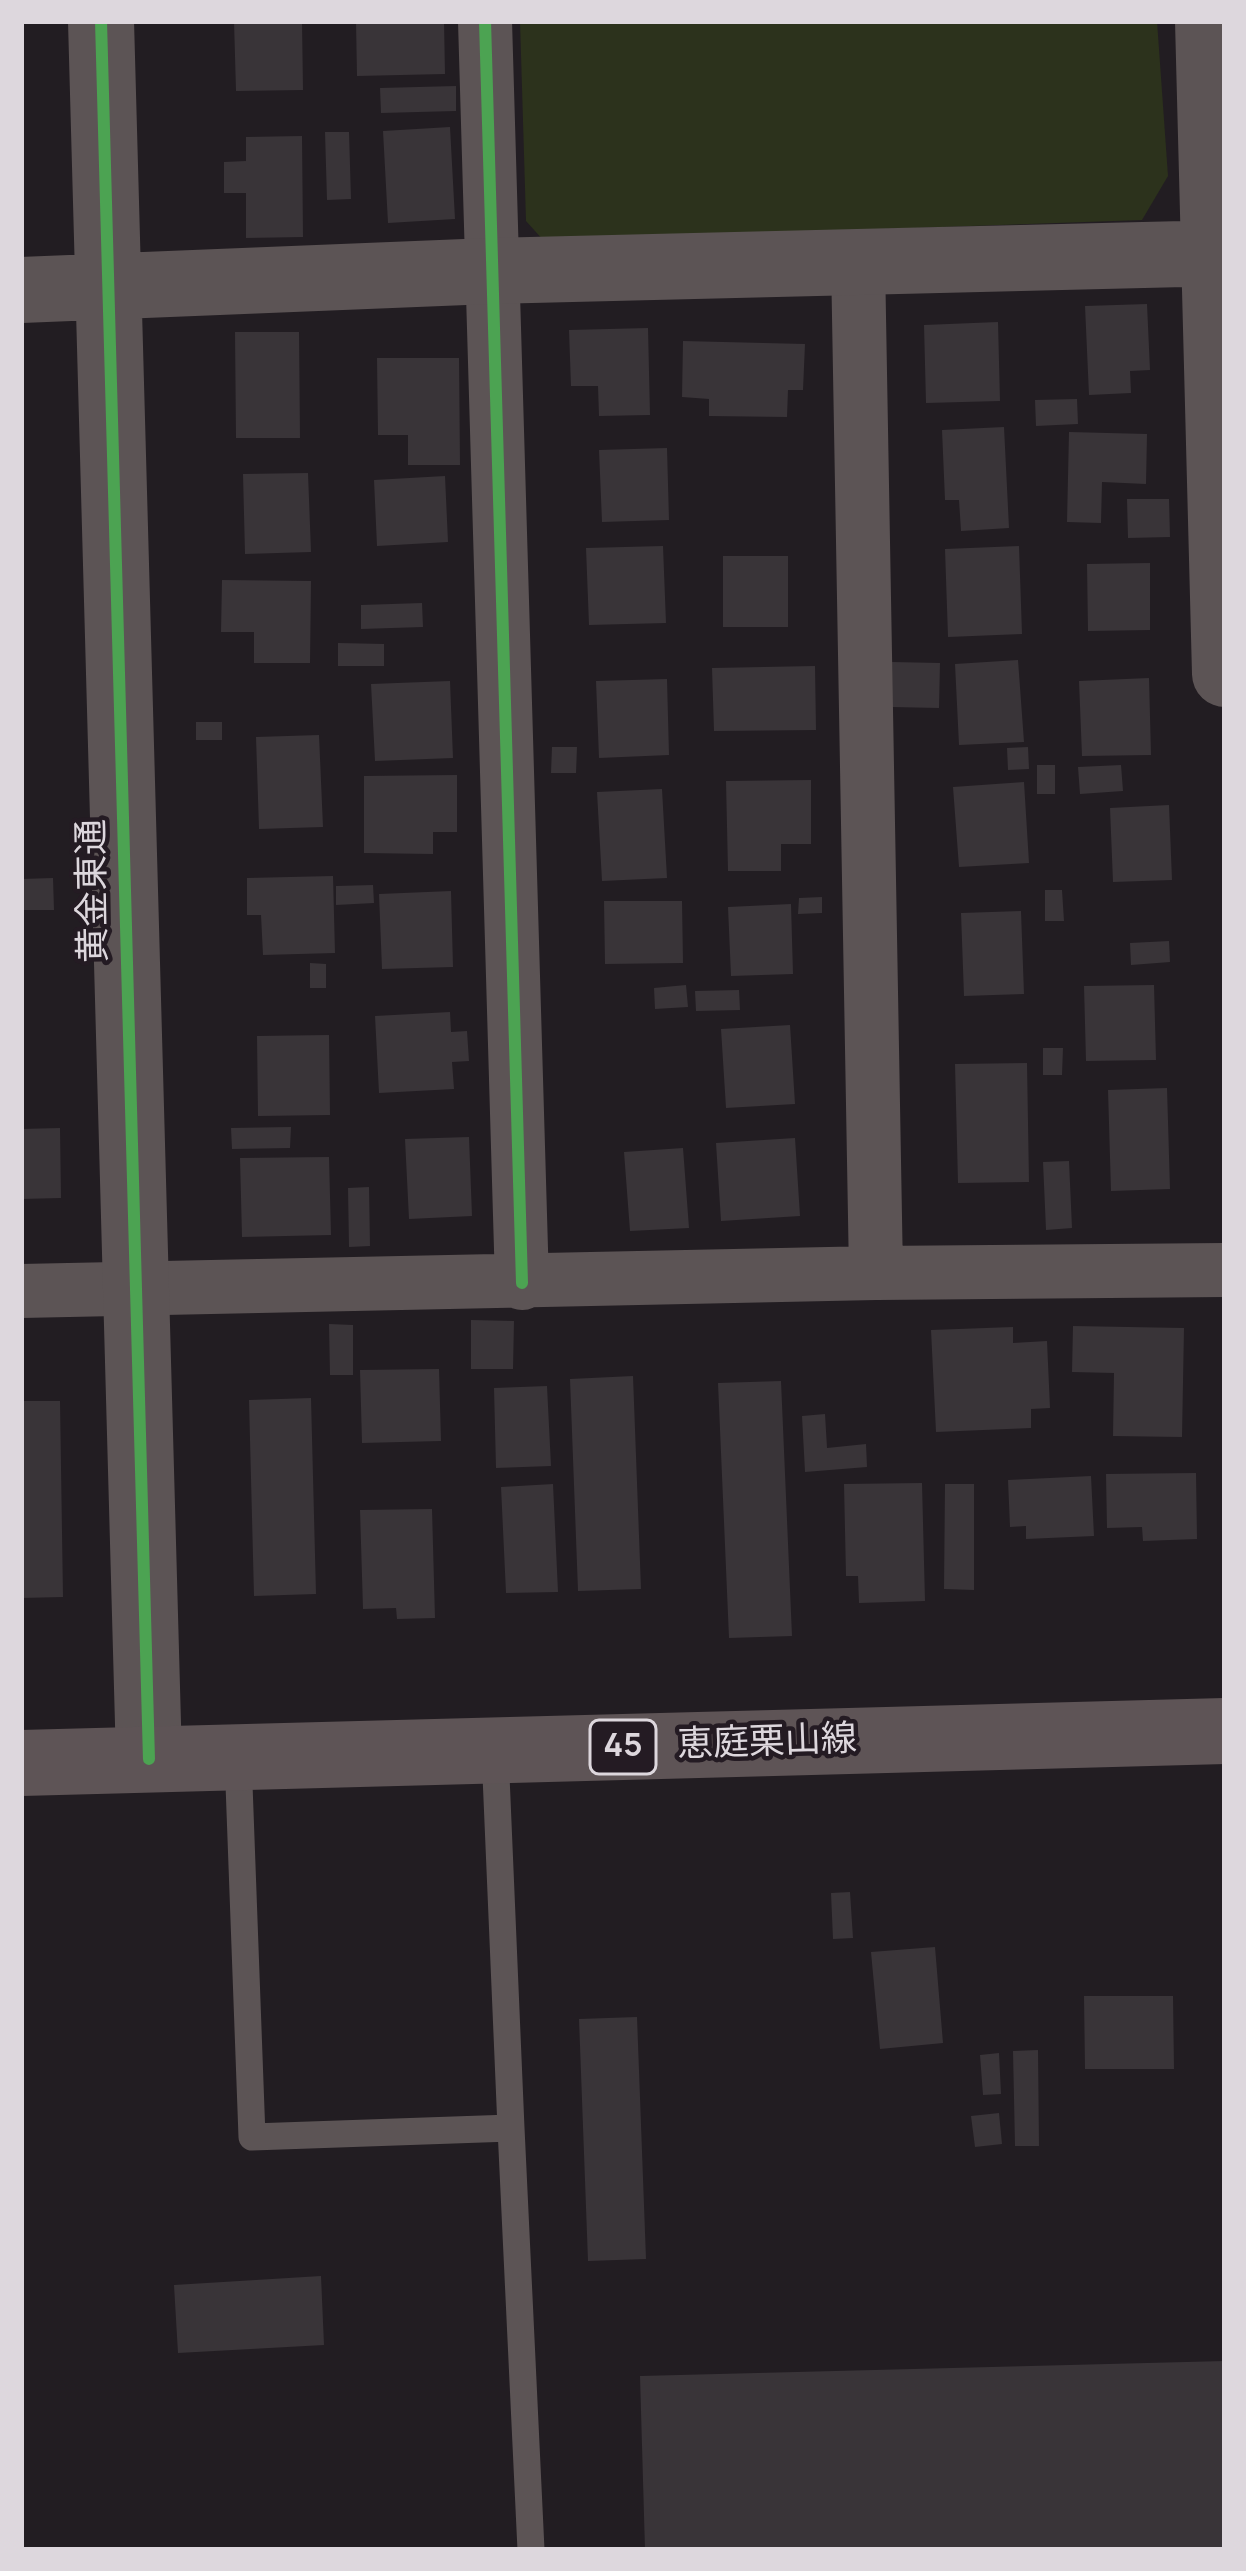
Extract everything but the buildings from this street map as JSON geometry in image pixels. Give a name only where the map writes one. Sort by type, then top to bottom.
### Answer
[{"type":"main road","name":"恵庭栗山線","points":[[21,1763],[1225,1731]]},
{"type":"street","name":"黄金東通","points":[[101,21],[149,1759]]},
{"type":"street","points":[[485,21],[522,1283]]},
{"type":"street","points":[[1208,21],[1219,253],[1225,674]]},
{"type":"street","points":[[21,290],[490,271],[1219,253]]},
{"type":"street","points":[[858,260],[876,1273]]},
{"type":"street","points":[[21,1291],[1225,1270]]},
{"type":"lane","points":[[495,1750],[531,2550]]},
{"type":"lane","points":[[238,1757],[252,2137],[511,2128]]},
{"type":"green space","points":[[520,21],[1157,21],[1168,176],[1142,220],[544,241],[526,221]]},
{"type":"cycle path","points":[[101,21],[149,1759]]},
{"type":"cycle path","points":[[485,21],[522,1283]]}]
